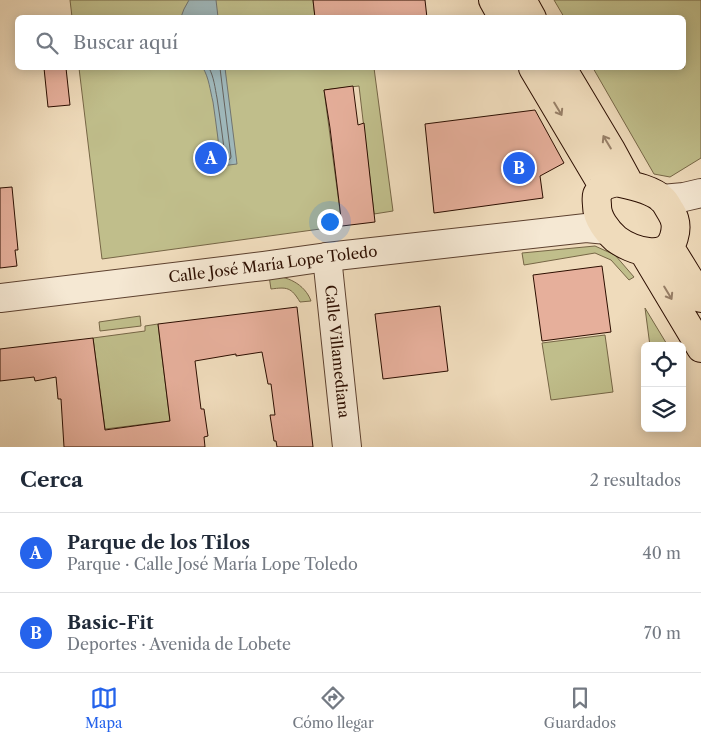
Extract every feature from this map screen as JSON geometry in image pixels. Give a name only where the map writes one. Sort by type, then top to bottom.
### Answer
[{"type":"main road","points":[[493,0],[501,15]]},
{"type":"main road","points":[[522,0],[530,15]]},
{"type":"main road","points":[[534,70],[600,191],[597,212],[607,230],[627,246],[657,253],[673,238]]},
{"type":"main road","points":[[563,70],[630,185]]},
{"type":"main road","points":[[600,191],[616,182],[647,190],[662,199],[675,219],[673,238],[701,298]]},
{"type":"main road","points":[[642,251],[701,348]]},
{"type":"street","name":"Calle José María Lope Toledo","points":[[545,232],[578,216],[600,191]]},
{"type":"street","points":[[662,199],[684,197],[701,192]]},
{"type":"street","points":[[673,238],[701,200]]},
{"type":"street","name":"Calle José María Lope Toledo","points":[[0,298],[545,232],[586,228],[607,230]]},
{"type":"street","name":"Calle Villamediana","points":[[327,257],[347,447]]},
{"type":"shaded area","points":[[70,0],[313,0],[315,15],[72,15]]},
{"type":"shaded area","points":[[554,0],[701,0],[701,158],[670,177],[654,174],[594,70],[686,70],[686,15],[563,15]]},
{"type":"shaded area","points":[[79,70],[374,70],[393,211],[374,214],[359,86],[324,90],[342,226],[102,259]]},
{"type":"shaded area","points":[[595,246],[615,255],[634,277],[629,280],[611,260],[595,253],[524,265],[522,253]]},
{"type":"shaded area","points":[[269,276],[282,277],[300,285],[311,301],[300,302],[294,293],[288,289],[271,289]]},
{"type":"shaded area","points":[[645,308],[666,342],[649,342]]},
{"type":"shaded area","points":[[140,316],[141,326],[100,331],[99,322]]},
{"type":"shaded area","points":[[158,324],[170,421],[105,429],[93,338],[145,331],[145,326]]},
{"type":"shaded area","points":[[605,335],[613,392],[551,400],[542,343]]},
{"type":"water","points":[[189,0],[216,0],[218,15],[182,15]]},
{"type":"water","points":[[204,70],[225,70],[237,164],[221,166],[213,102]]},
{"type":"building","points":[[313,0],[425,0],[427,15],[315,15]]},
{"type":"building","points":[[44,70],[66,70],[70,105],[48,107]]},
{"type":"building","points":[[353,86],[358,125],[364,123],[375,222],[342,226],[324,90]]},
{"type":"building","points":[[535,110],[564,163],[540,176],[543,198],[434,213],[425,124]]},
{"type":"building","points":[[12,187],[18,250],[15,250],[17,266],[0,268],[0,188]]},
{"type":"building","points":[[602,266],[611,332],[542,341],[533,275]]},
{"type":"building","points":[[440,306],[448,371],[383,379],[375,314]]},
{"type":"building","points":[[297,307],[313,447],[277,447],[276,441],[274,441],[270,415],[275,415],[271,384],[268,384],[262,352],[195,361],[201,409],[204,409],[208,436],[204,437],[205,447],[64,447],[61,399],[58,399],[56,377],[35,381],[34,377],[0,381],[0,349],[93,338],[105,430],[170,421],[158,324]]},
{"type":"place","name":"Parque de los Tilos","points":[[211,158]]},
{"type":"place","name":"Basic-Fit","points":[[519,168]]}]
